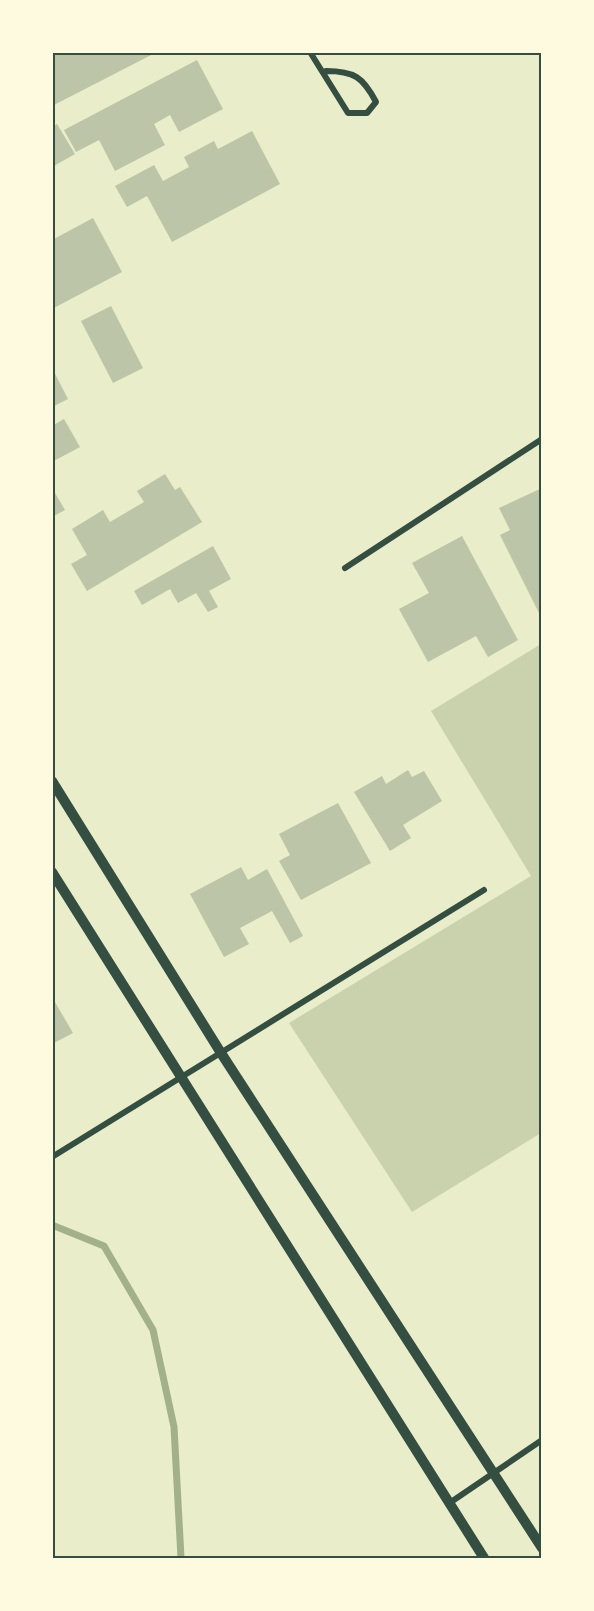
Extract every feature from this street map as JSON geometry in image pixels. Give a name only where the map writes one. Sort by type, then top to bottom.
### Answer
[{"type":"street","points":[[310,52],[348,113],[368,113],[376,102],[368,85],[348,71],[326,71]]},
{"type":"street","points":[[345,568],[542,439]]},
{"type":"street","points":[[52,781],[221,1053],[542,1548]]},
{"type":"street","points":[[52,872],[484,1558]]},
{"type":"street","points":[[52,1157],[484,890]]},
{"type":"street","points":[[448,1504],[542,1440]]},
{"type":"green space","points":[[541,644],[541,1133],[412,1212],[289,1023],[531,876],[431,711]]},
{"type":"building","points":[[52,52],[157,52],[52,106]]},
{"type":"building","points":[[197,60],[223,109],[179,132],[170,115],[154,124],[165,145],[115,171],[99,140],[76,152],[64,130]]},
{"type":"building","points":[[57,124],[75,154],[52,167],[52,127]]},
{"type":"building","points":[[252,131],[280,184],[172,242],[147,196],[127,207],[115,186],[154,165],[163,181],[189,167],[184,157],[214,141],[218,149]]},
{"type":"building","points":[[93,218],[122,272],[52,309],[52,240]]},
{"type":"building","points":[[111,306],[143,368],[113,383],[81,321]]},
{"type":"building","points":[[52,368],[68,399],[52,407]]},
{"type":"building","points":[[64,419],[80,447],[52,462],[52,426]]},
{"type":"building","points":[[165,474],[175,490],[180,487],[202,522],[87,591],[71,564],[87,555],[72,529],[103,510],[110,522],[144,502],[137,491]]},
{"type":"building","points":[[52,488],[65,510],[52,517]]},
{"type":"building","points":[[542,488],[542,619],[500,535],[510,530],[499,508]]},
{"type":"building","points":[[462,536],[518,640],[488,657],[476,636],[428,662],[399,609],[429,593],[412,563]]},
{"type":"building","points":[[213,546],[231,579],[209,591],[218,607],[208,612],[196,593],[178,603],[170,589],[142,605],[134,591]]},
{"type":"building","points":[[408,770],[412,777],[424,771],[442,801],[403,825],[411,838],[390,851],[354,792],[382,776],[386,784]]},
{"type":"building","points":[[338,803],[371,863],[301,900],[279,861],[290,855],[279,834]]},
{"type":"building","points":[[241,867],[248,880],[267,869],[303,936],[290,943],[272,911],[240,928],[249,944],[224,957],[190,894]]},
{"type":"building","points":[[52,997],[73,1033],[52,1044]]},
{"type":"waterway","points":[[52,1225],[104,1246],[153,1330],[174,1427],[181,1558]]}]
